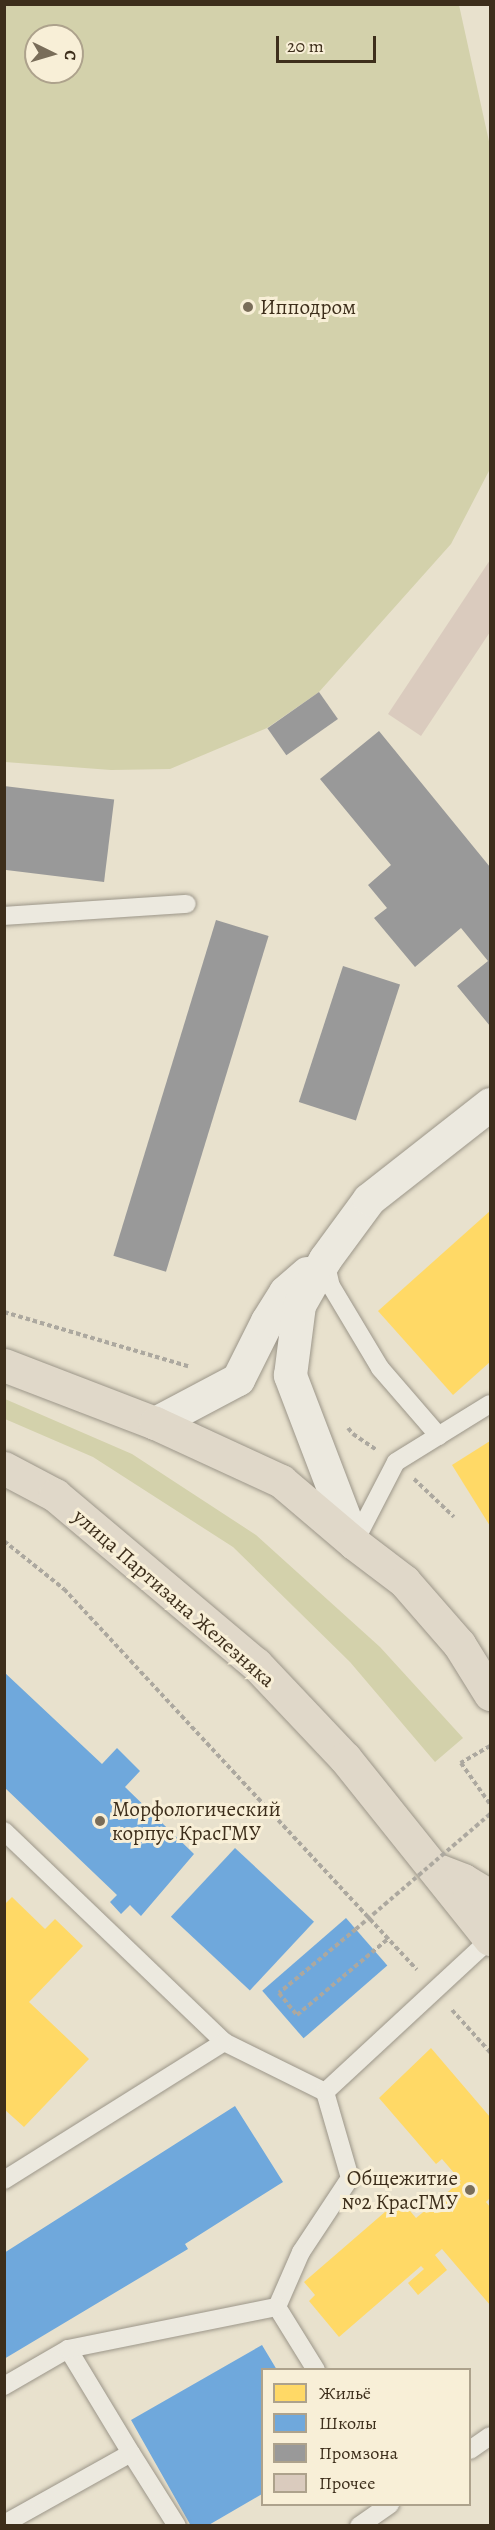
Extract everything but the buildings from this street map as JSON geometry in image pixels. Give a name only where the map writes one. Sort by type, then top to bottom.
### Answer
[{"type":"main road","points":[[4,1365],[155,1423],[281,1481],[354,1543],[404,1581],[459,1644],[490,1694]]},
{"type":"main road","name":"улица Партизана Железняка","points":[[4,1468],[55,1496],[256,1664],[345,1758],[490,1939]]},
{"type":"main road","points":[[433,1869],[463,1880],[490,1896]]},
{"type":"street","points":[[354,1543],[290,1375],[299,1305],[325,1258],[369,1199],[490,1104]]},
{"type":"street","points":[[155,1423],[238,1379],[267,1321],[285,1292],[325,1258]]},
{"type":"lane","points":[[4,916],[187,904]]},
{"type":"lane","points":[[325,1258],[331,1286],[380,1368],[439,1436]]},
{"type":"lane","points":[[354,1543],[396,1462],[490,1404]]},
{"type":"lane","points":[[4,1831],[224,2042],[325,2092],[350,2178],[301,2252],[277,2307]]},
{"type":"lane","points":[[325,2092],[490,1939]]},
{"type":"lane","points":[[4,2180],[224,2042]]},
{"type":"lane","points":[[4,2386],[68,2349],[277,2307]]},
{"type":"lane","points":[[277,2307],[315,2368]]},
{"type":"lane","points":[[68,2349],[177,2526]]},
{"type":"lane","points":[[471,2449],[490,2436]]},
{"type":"lane","points":[[4,2524],[131,2453]]},
{"type":"lane","points":[[359,2526],[389,2506]]},
{"type":"path","points":[[4,1312],[184,1366],[195,1365]]},
{"type":"path","points":[[347,1426],[353,1434],[396,1462],[454,1516]]},
{"type":"path","points":[[4,1541],[64,1589],[389,1938],[490,2052]]},
{"type":"path","points":[[490,1746],[461,1763],[490,1804]]},
{"type":"path","points":[[389,1938],[297,2015],[279,1993],[490,1814]]},
{"type":"shaded area","name":"Ипподром","points":[[4,5],[459,5],[490,146],[490,469],[451,544],[319,692],[267,728],[170,769],[111,770],[5,762]]},
{"type":"shaded area","points":[[5,1399],[132,1454],[256,1535],[380,1647],[463,1738],[435,1762],[350,1662],[233,1547],[93,1457],[5,1419]]},
{"type":"place","name":"Ипподром","points":[[248,307]]},
{"type":"place","name":"Морфологический корпус КрасГМУ","points":[[100,1821]]},
{"type":"place","name":"Общежитие №2 КрасГМУ","points":[[470,2190]]}]
